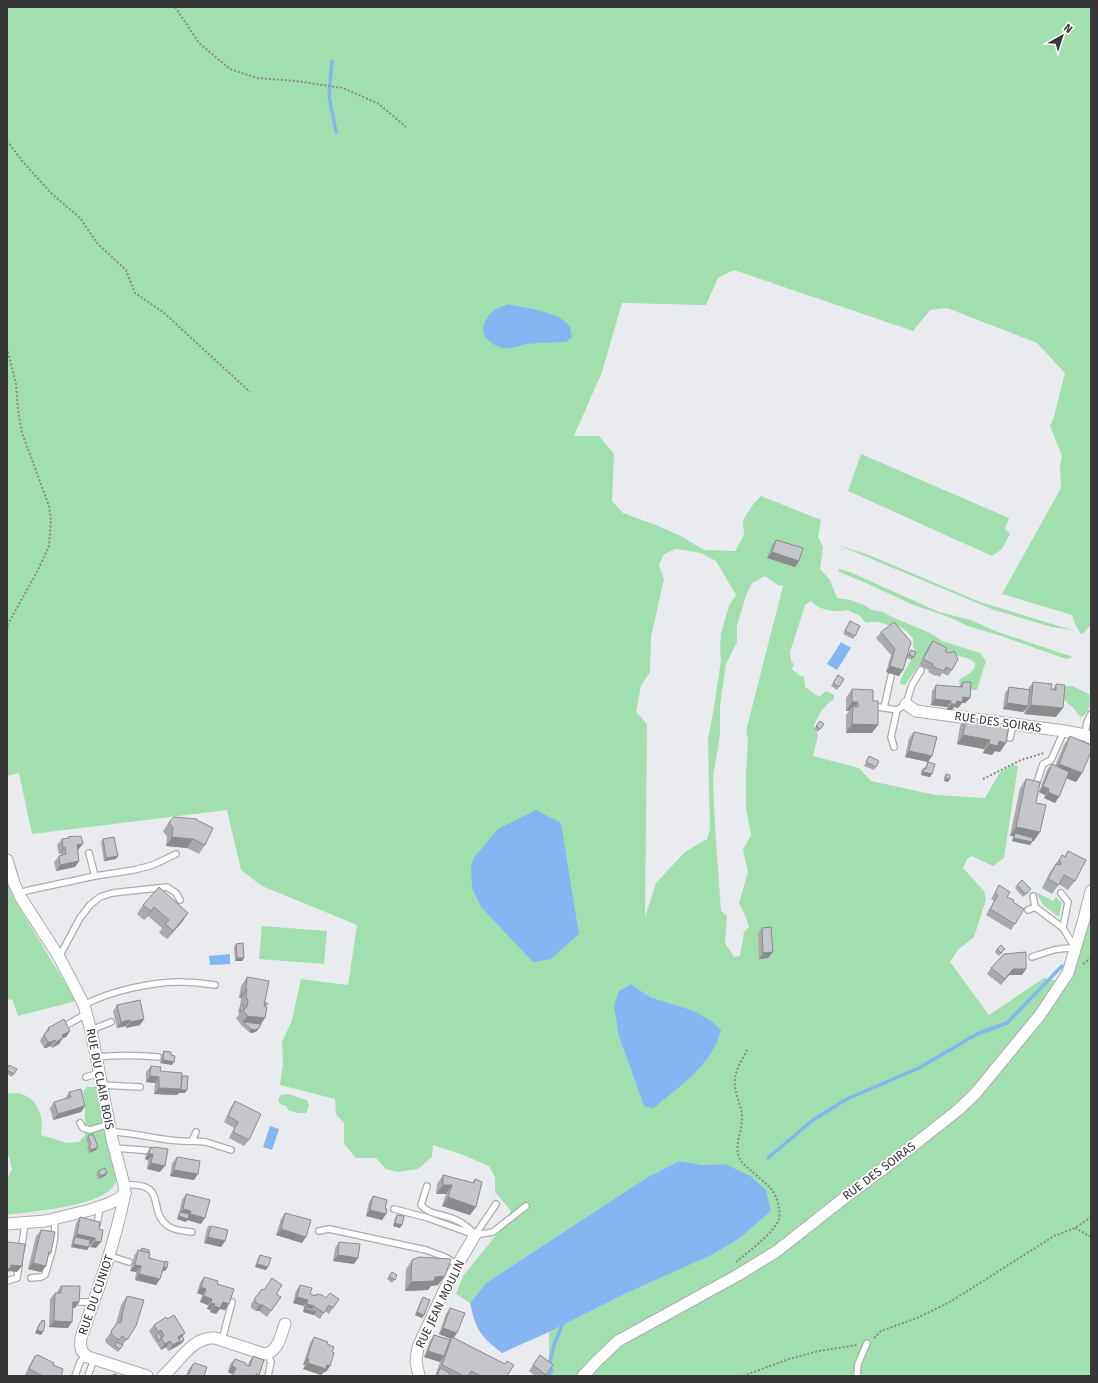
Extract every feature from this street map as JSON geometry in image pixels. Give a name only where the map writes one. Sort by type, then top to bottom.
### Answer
[{"type":"street","name":"RUE DES SOIRAS","points":[[902,707],[916,711],[1064,731],[1088,736]]},
{"type":"street","name":"RUE DU CLAIR BOIS","points":[[8,865],[19,893],[59,957],[85,1009],[97,1057],[110,1128],[124,1189]]},
{"type":"street","name":"RUE DES SOIRAS","points":[[583,1376],[618,1341],[738,1275],[777,1251],[848,1195],[896,1160],[958,1110],[975,1094],[989,1079],[1040,1015],[1068,973],[1091,890]]},
{"type":"street","points":[[7,1224],[25,1223],[100,1208],[118,1199],[124,1189]]},
{"type":"street","name":"RUE DU CUNIOT","points":[[90,1357],[83,1354],[80,1347],[81,1338],[110,1256],[120,1217],[124,1189]]},
{"type":"street","name":"RUE JEAN MOULIN","points":[[419,1376],[416,1361],[418,1347],[458,1265],[476,1234]]},
{"type":"street","points":[[163,1376],[201,1340],[207,1337],[268,1354],[275,1348],[285,1324]]},
{"type":"street","points":[[90,1357],[147,1376]]},
{"type":"lane","points":[[894,747],[891,737],[902,707],[921,670]]},
{"type":"lane","points":[[884,708],[891,676]]},
{"type":"lane","points":[[870,706],[884,708],[902,707]]},
{"type":"lane","points":[[1088,736],[1087,722],[1091,714]]},
{"type":"lane","points":[[1010,738],[1013,724]]},
{"type":"lane","points":[[1035,788],[1043,764],[1051,760],[1064,731]]},
{"type":"lane","points":[[89,853],[95,876]]},
{"type":"lane","points":[[19,893],[95,876],[140,868],[176,854]]},
{"type":"lane","points":[[59,957],[80,918],[100,896],[112,893],[167,887],[176,893],[180,900]]},
{"type":"lane","points":[[1061,894],[1068,902],[1063,928]]},
{"type":"lane","points":[[1033,896],[1035,907],[1063,928],[1075,948]]},
{"type":"lane","points":[[1028,910],[1035,907]]},
{"type":"lane","points":[[1032,957],[1052,950],[1075,948]]},
{"type":"lane","points":[[65,1026],[99,997],[114,992],[158,984],[184,982],[215,985]]},
{"type":"lane","points":[[91,1030],[111,1022]]},
{"type":"lane","points":[[97,1057],[112,1055],[143,1055],[158,1057]]},
{"type":"lane","points":[[86,1077],[100,1073]]},
{"type":"lane","points":[[102,1084],[140,1087]]},
{"type":"lane","points":[[80,1123],[83,1128],[90,1130],[110,1128],[179,1142],[206,1142],[231,1150]]},
{"type":"lane","points":[[192,1141],[196,1132]]},
{"type":"lane","points":[[115,1148],[159,1152]]},
{"type":"lane","points":[[124,1189],[136,1184],[145,1186],[152,1191],[156,1197],[161,1218],[166,1226],[192,1232]]},
{"type":"lane","points":[[427,1186],[421,1205],[426,1211],[455,1219],[467,1225],[476,1234]]},
{"type":"lane","points":[[476,1234],[496,1204]]},
{"type":"lane","points":[[394,1210],[428,1218],[476,1234],[493,1232],[526,1206]]},
{"type":"lane","points":[[96,1224],[100,1208]]},
{"type":"lane","points":[[31,1278],[45,1275],[56,1232],[54,1218]]},
{"type":"lane","points":[[20,1254],[25,1223]]},
{"type":"lane","points":[[319,1231],[329,1229],[426,1250],[445,1257],[458,1265]]},
{"type":"lane","points":[[110,1256],[129,1262]]},
{"type":"lane","points":[[7,1281],[17,1278],[19,1262]]},
{"type":"lane","points":[[78,1302],[94,1302]]},
{"type":"lane","points":[[222,1340],[232,1302]]},
{"type":"lane","points":[[857,1376],[858,1364],[867,1343]]},
{"type":"lane","points":[[268,1354],[271,1362],[268,1376]]},
{"type":"lane","points":[[75,1376],[80,1362],[90,1357]]},
{"type":"lane","points":[[88,1376],[90,1357]]},
{"type":"path","points":[[175,7],[199,43],[230,69],[257,78],[296,81],[343,88],[379,104],[406,127]]},
{"type":"path","points":[[7,141],[23,162],[51,193],[80,218],[97,243],[126,270],[135,293],[163,312],[250,392]]},
{"type":"path","points":[[7,348],[16,384],[22,433],[49,506],[51,520],[49,546],[38,570],[8,624],[7,630]]},
{"type":"path","points":[[983,779],[1021,760],[1055,750]]},
{"type":"path","points":[[731,1266],[768,1234],[779,1219],[778,1202],[773,1191],[742,1162],[737,1151],[742,1118],[740,1103],[735,1089],[735,1077],[747,1050]]},
{"type":"path","points":[[743,1376],[789,1359],[819,1351],[867,1343],[881,1331],[917,1318],[950,1302],[1054,1236],[1075,1228],[1091,1217]]},
{"type":"path","points":[[1075,1228],[1091,1237]]},
{"type":"green space","points":[[7,7],[1091,7],[1091,624],[1086,631],[1081,634],[1072,615],[1002,594],[1061,488],[1060,466],[1062,456],[1050,426],[1054,417],[1065,373],[1037,343],[947,308],[930,310],[913,331],[734,270],[718,278],[706,305],[622,303],[602,372],[574,436],[599,436],[614,454],[612,501],[623,513],[681,536],[704,550],[735,551],[744,535],[743,520],[754,503],[761,496],[821,520],[818,537],[823,547],[820,569],[830,580],[837,598],[851,600],[872,610],[883,612],[930,633],[942,641],[980,653],[986,661],[977,690],[971,690],[960,686],[959,680],[974,669],[975,663],[970,659],[943,652],[931,644],[918,667],[905,685],[900,684],[909,663],[916,653],[913,646],[913,638],[906,631],[898,626],[876,622],[866,623],[860,616],[847,610],[838,611],[823,609],[811,601],[805,605],[790,652],[791,660],[794,665],[792,669],[800,676],[804,676],[805,687],[819,697],[826,691],[834,695],[834,699],[827,704],[817,718],[814,726],[818,735],[813,756],[859,768],[871,781],[936,795],[985,798],[1000,772],[1012,765],[1018,766],[1004,858],[993,866],[972,856],[967,859],[963,868],[984,891],[986,900],[974,937],[958,950],[950,962],[989,1015],[1044,978],[1059,981],[1091,919],[1091,1376],[549,1376],[549,1332],[629,1292],[714,1254],[740,1238],[771,1211],[725,1164],[703,1165],[679,1161],[646,1178],[486,1283],[470,1303],[456,1294],[463,1276],[497,1234],[511,1211],[495,1192],[495,1177],[489,1166],[461,1154],[433,1145],[432,1157],[418,1169],[398,1172],[386,1169],[376,1158],[356,1158],[344,1144],[344,1123],[336,1114],[335,1099],[280,1085],[283,1064],[282,1042],[292,1020],[301,979],[348,985],[357,925],[262,886],[241,870],[227,810],[32,834],[19,773],[7,776]],"holes":[[[509,304],[551,315],[529,344],[505,348],[489,341]],[[676,549],[701,553],[716,561],[736,595],[729,606],[721,633],[721,661],[708,739],[710,829],[707,839],[685,852],[656,883],[645,917],[647,724],[636,712],[641,686],[650,672],[651,637],[664,579],[659,565],[664,554]],[[765,576],[778,585],[783,586],[746,731],[748,739],[746,808],[751,835],[743,850],[748,872],[739,903],[749,927],[744,932],[740,956],[734,957],[725,943],[727,916],[721,911],[713,777],[720,736],[720,705],[726,664],[737,642],[737,625],[746,596],[752,583]],[[631,984],[650,997],[677,1006],[644,1106],[619,1037]]]},
{"type":"green space","points":[[861,454],[1009,518],[1005,528],[1010,534],[1002,549],[992,556],[848,491]]},
{"type":"green space","points":[[838,545],[869,555],[980,602],[1072,630],[1052,627],[994,610]]},
{"type":"green space","points":[[839,569],[850,572],[939,612],[971,620],[995,631],[1073,657],[1066,659],[968,626],[951,618],[911,604],[839,572]]},
{"type":"green space","points":[[1066,686],[1072,686],[1089,694],[1089,707],[1087,712],[1082,717],[1078,715],[1074,708],[1066,702],[1062,696],[1061,691]]},
{"type":"green space","points":[[7,881],[14,899],[76,1001],[18,1016],[12,999],[7,1000]]},
{"type":"green space","points":[[1036,892],[1053,901],[1056,897],[1062,903],[1059,917],[1043,905]]},
{"type":"green space","points":[[262,926],[327,931],[324,964],[259,959]]},
{"type":"green space","points":[[87,1087],[95,1087],[100,1092],[105,1122],[105,1132],[117,1180],[114,1185],[104,1194],[92,1200],[78,1204],[7,1215],[7,1180],[12,1169],[9,1157],[7,1155],[7,1094],[16,1093],[24,1095],[35,1104],[41,1118],[41,1135],[67,1143],[79,1142],[85,1135],[85,1103],[83,1092]]},
{"type":"green space","points":[[288,1094],[307,1100],[309,1106],[306,1113],[289,1111],[286,1106],[280,1104],[278,1100],[281,1095]]},
{"type":"water","points":[[509,304],[542,311],[559,318],[566,322],[570,327],[572,337],[566,342],[533,343],[507,348],[500,347],[492,343],[488,340],[484,333],[484,325],[493,311]]},
{"type":"water","points":[[841,642],[851,648],[837,670],[827,664]]},
{"type":"water","points":[[536,810],[561,823],[579,934],[551,959],[533,962],[481,907],[472,888],[471,867],[473,859],[498,829]]},
{"type":"water","points":[[230,954],[230,964],[210,965],[209,956]]},
{"type":"water","points":[[631,984],[650,997],[694,1011],[713,1022],[721,1030],[717,1042],[703,1064],[685,1083],[654,1108],[644,1106],[619,1037],[614,1005],[619,991]]},
{"type":"water","points":[[270,1126],[279,1129],[272,1150],[263,1147]]},
{"type":"water","points":[[679,1161],[703,1165],[725,1164],[750,1176],[766,1190],[771,1211],[740,1238],[714,1254],[629,1292],[549,1332],[502,1353],[484,1337],[474,1320],[470,1303],[486,1283],[646,1178]]},
{"type":"building","points":[[776,540],[803,548],[799,561],[772,552]]},
{"type":"building","points":[[850,621],[860,626],[855,636],[845,631]]},
{"type":"building","points":[[894,622],[911,642],[903,670],[890,666],[895,649],[881,632]]},
{"type":"building","points":[[933,641],[947,648],[945,651],[949,653],[954,651],[958,659],[952,670],[946,667],[944,671],[940,670],[932,666],[933,664],[923,659]]},
{"type":"building","points":[[911,650],[916,652],[914,657],[909,655]]},
{"type":"building","points":[[838,675],[844,679],[839,687],[833,683]]},
{"type":"building","points":[[963,682],[971,682],[970,698],[963,697],[962,702],[957,701],[956,704],[951,704],[951,701],[935,699],[936,685],[962,687]]},
{"type":"building","points":[[1033,682],[1052,684],[1051,689],[1056,690],[1056,684],[1065,685],[1063,708],[1031,705]]},
{"type":"building","points":[[1009,687],[1030,690],[1028,706],[1007,703]]},
{"type":"building","points":[[852,689],[873,690],[873,701],[878,701],[878,725],[852,724],[853,706],[858,707],[858,702],[852,702]]},
{"type":"building","points":[[967,717],[1009,725],[1006,743],[999,741],[998,746],[989,744],[990,740],[963,735]]},
{"type":"building","points":[[820,721],[824,724],[820,729],[816,726]]},
{"type":"building","points":[[914,732],[937,737],[932,756],[909,751]]},
{"type":"building","points":[[1070,736],[1091,745],[1091,752],[1082,773],[1059,764]]},
{"type":"building","points":[[869,756],[879,761],[876,767],[866,762]]},
{"type":"building","points":[[928,762],[935,764],[932,774],[923,772],[924,768],[926,769]]},
{"type":"building","points":[[1052,764],[1069,772],[1059,797],[1048,792],[1049,789],[1043,786]]},
{"type":"building","points":[[946,774],[950,775],[950,779],[946,778]]},
{"type":"building","points":[[1026,779],[1040,782],[1036,803],[1046,805],[1040,832],[1016,827]]},
{"type":"building","points":[[174,817],[197,819],[213,828],[205,845],[193,839],[172,837],[173,828],[169,822]]},
{"type":"building","points":[[1015,833],[1033,838],[1032,842],[1014,838]]},
{"type":"building","points":[[81,836],[83,844],[77,845],[79,861],[60,865],[59,856],[66,854],[65,847],[63,848],[62,839]]},
{"type":"building","points":[[114,837],[118,856],[106,858],[103,839]]},
{"type":"building","points":[[1068,851],[1086,860],[1075,881],[1064,875],[1059,885],[1048,879],[1056,864],[1060,865],[1061,862],[1059,861],[1062,855],[1065,857]]},
{"type":"building","points":[[1022,880],[1031,889],[1025,894],[1017,885]]},
{"type":"building","points":[[999,885],[1010,892],[1007,897],[1014,900],[1013,902],[1024,909],[1015,924],[990,909],[998,895],[995,893]]},
{"type":"building","points":[[159,887],[188,913],[173,931],[165,924],[169,920],[154,907],[151,911],[143,905]]},
{"type":"building","points":[[771,927],[773,952],[763,953],[762,928]]},
{"type":"building","points":[[243,943],[244,958],[237,958],[236,944]]},
{"type":"building","points":[[1001,945],[1005,949],[1001,953],[997,949]]},
{"type":"building","points":[[1026,952],[1026,969],[1013,969],[1005,979],[991,968],[1004,954]]},
{"type":"building","points":[[247,977],[269,981],[264,1006],[267,1007],[265,1018],[247,1016],[243,1010],[247,1007],[248,1000],[246,997]]},
{"type":"building","points":[[140,1000],[144,1019],[121,1022],[117,1005]]},
{"type":"building","points":[[243,1004],[243,1010],[241,1012],[240,1007]]},
{"type":"building","points":[[64,1019],[70,1031],[62,1035],[63,1038],[56,1042],[55,1040],[48,1042],[44,1035],[49,1030],[48,1028]]},
{"type":"building","points":[[243,1022],[261,1024],[259,1028],[255,1030],[251,1029]]},
{"type":"building","points":[[164,1051],[171,1052],[171,1055],[175,1056],[174,1062],[163,1060]]},
{"type":"building","points":[[9,1065],[17,1069],[14,1074],[7,1070]]},
{"type":"building","points":[[151,1066],[161,1067],[160,1071],[182,1073],[181,1089],[159,1088],[159,1077],[150,1076]]},
{"type":"building","points":[[182,1076],[188,1076],[187,1090],[181,1090]]},
{"type":"building","points":[[81,1089],[85,1106],[58,1114],[54,1102],[71,1097],[69,1092]]},
{"type":"building","points":[[235,1101],[261,1114],[249,1140],[233,1132],[238,1122],[228,1116]]},
{"type":"building","points":[[93,1134],[98,1147],[91,1150],[89,1145],[91,1144],[88,1136]]},
{"type":"building","points":[[154,1147],[168,1149],[165,1166],[151,1163],[153,1154],[149,1154],[150,1148]]},
{"type":"building","points":[[177,1157],[200,1161],[198,1174],[174,1170]]},
{"type":"building","points":[[105,1168],[107,1173],[101,1176],[98,1171]]},
{"type":"building","points":[[443,1175],[474,1183],[475,1179],[482,1182],[476,1207],[448,1197],[452,1185],[443,1185]]},
{"type":"building","points":[[186,1194],[210,1200],[205,1218],[190,1214],[191,1211],[183,1209]]},
{"type":"building","points":[[373,1196],[387,1200],[385,1209],[387,1209],[386,1214],[370,1210]]},
{"type":"building","points":[[180,1212],[189,1214],[188,1219],[179,1216]]},
{"type":"building","points":[[285,1213],[311,1220],[306,1237],[281,1229]]},
{"type":"building","points":[[397,1215],[404,1216],[402,1225],[395,1223]]},
{"type":"building","points":[[80,1217],[100,1222],[99,1229],[103,1230],[101,1242],[95,1241],[95,1238],[77,1234]]},
{"type":"building","points":[[211,1226],[228,1230],[225,1241],[208,1237]]},
{"type":"building","points":[[41,1230],[55,1232],[51,1253],[49,1252],[46,1266],[33,1263]]},
{"type":"building","points":[[75,1237],[90,1240],[89,1247],[73,1244]]},
{"type":"building","points":[[7,1242],[25,1244],[22,1266],[11,1265],[10,1269],[7,1268]]},
{"type":"building","points":[[339,1242],[360,1244],[358,1258],[338,1255]]},
{"type":"building","points":[[142,1248],[149,1250],[149,1253],[141,1251]]},
{"type":"building","points":[[138,1250],[150,1253],[149,1258],[165,1262],[160,1279],[139,1274],[141,1266],[135,1265]]},
{"type":"building","points":[[260,1255],[271,1258],[268,1267],[257,1264]]},
{"type":"building","points":[[419,1257],[451,1259],[445,1276],[435,1277],[434,1281],[411,1282],[412,1260]]},
{"type":"building","points":[[165,1261],[168,1262],[167,1268],[164,1267]]},
{"type":"building","points":[[392,1272],[397,1275],[395,1280],[389,1276]]},
{"type":"building","points":[[204,1277],[218,1281],[217,1284],[234,1289],[229,1304],[223,1302],[220,1308],[211,1303],[212,1299],[204,1296],[206,1289],[201,1287]]},
{"type":"building","points":[[272,1278],[282,1285],[277,1293],[277,1295],[281,1297],[271,1311],[263,1305],[255,1302],[255,1298],[262,1289],[264,1290]]},
{"type":"building","points":[[300,1285],[312,1288],[310,1294],[316,1296],[317,1294],[322,1295],[326,1298],[330,1293],[339,1299],[333,1308],[329,1305],[324,1313],[314,1306],[307,1304],[308,1300],[297,1297]]},
{"type":"building","points":[[61,1286],[80,1286],[79,1302],[73,1302],[72,1322],[54,1321],[55,1293],[61,1293]]},
{"type":"building","points":[[127,1296],[144,1300],[136,1326],[127,1340],[122,1336],[119,1340],[112,1335],[111,1331],[118,1322],[120,1323],[122,1320]]},
{"type":"building","points":[[423,1297],[430,1300],[424,1315],[417,1312]]},
{"type":"building","points":[[305,1307],[312,1309],[316,1312],[305,1309]]},
{"type":"building","points":[[450,1308],[465,1313],[457,1333],[443,1328]]},
{"type":"building","points":[[174,1315],[185,1333],[178,1337],[180,1341],[173,1345],[170,1341],[165,1344],[161,1338],[164,1336],[161,1330],[158,1332],[154,1325],[166,1317],[167,1319]]},
{"type":"building","points":[[42,1320],[45,1321],[43,1332],[37,1330]]},
{"type":"building","points":[[159,1333],[162,1339],[161,1338],[159,1341],[156,1335]]},
{"type":"building","points":[[434,1335],[450,1340],[444,1356],[428,1351]]},
{"type":"building","points":[[182,1336],[184,1340],[178,1344],[180,1341],[179,1338]]},
{"type":"building","points":[[314,1337],[328,1342],[327,1344],[334,1347],[332,1352],[334,1353],[330,1366],[327,1365],[326,1369],[308,1363],[309,1359],[307,1359]]},
{"type":"building","points":[[452,1337],[505,1364],[507,1361],[514,1365],[507,1376],[481,1376],[471,1371],[468,1376],[464,1376],[442,1365]]},
{"type":"building","points":[[117,1342],[123,1345],[120,1349],[115,1346]]},
{"type":"building","points":[[38,1355],[54,1363],[53,1365],[63,1369],[61,1376],[43,1376],[29,1369],[35,1356]]},
{"type":"building","points":[[540,1355],[553,1365],[546,1375],[533,1365]]},
{"type":"building","points":[[253,1356],[264,1360],[259,1375],[233,1375],[236,1368],[232,1366],[235,1359],[250,1366]]},
{"type":"building","points":[[195,1363],[207,1367],[204,1376],[187,1376]]},
{"type":"building","points":[[440,1368],[450,1373],[449,1376],[437,1376]]},
{"type":"waterway","points":[[332,61],[329,96],[336,132]]},
{"type":"waterway","points":[[768,1158],[813,1120],[847,1099],[919,1068],[977,1034],[1007,1023],[1062,966]]},
{"type":"waterway","points":[[548,1376],[552,1371],[549,1366],[554,1345],[563,1323]]}]
